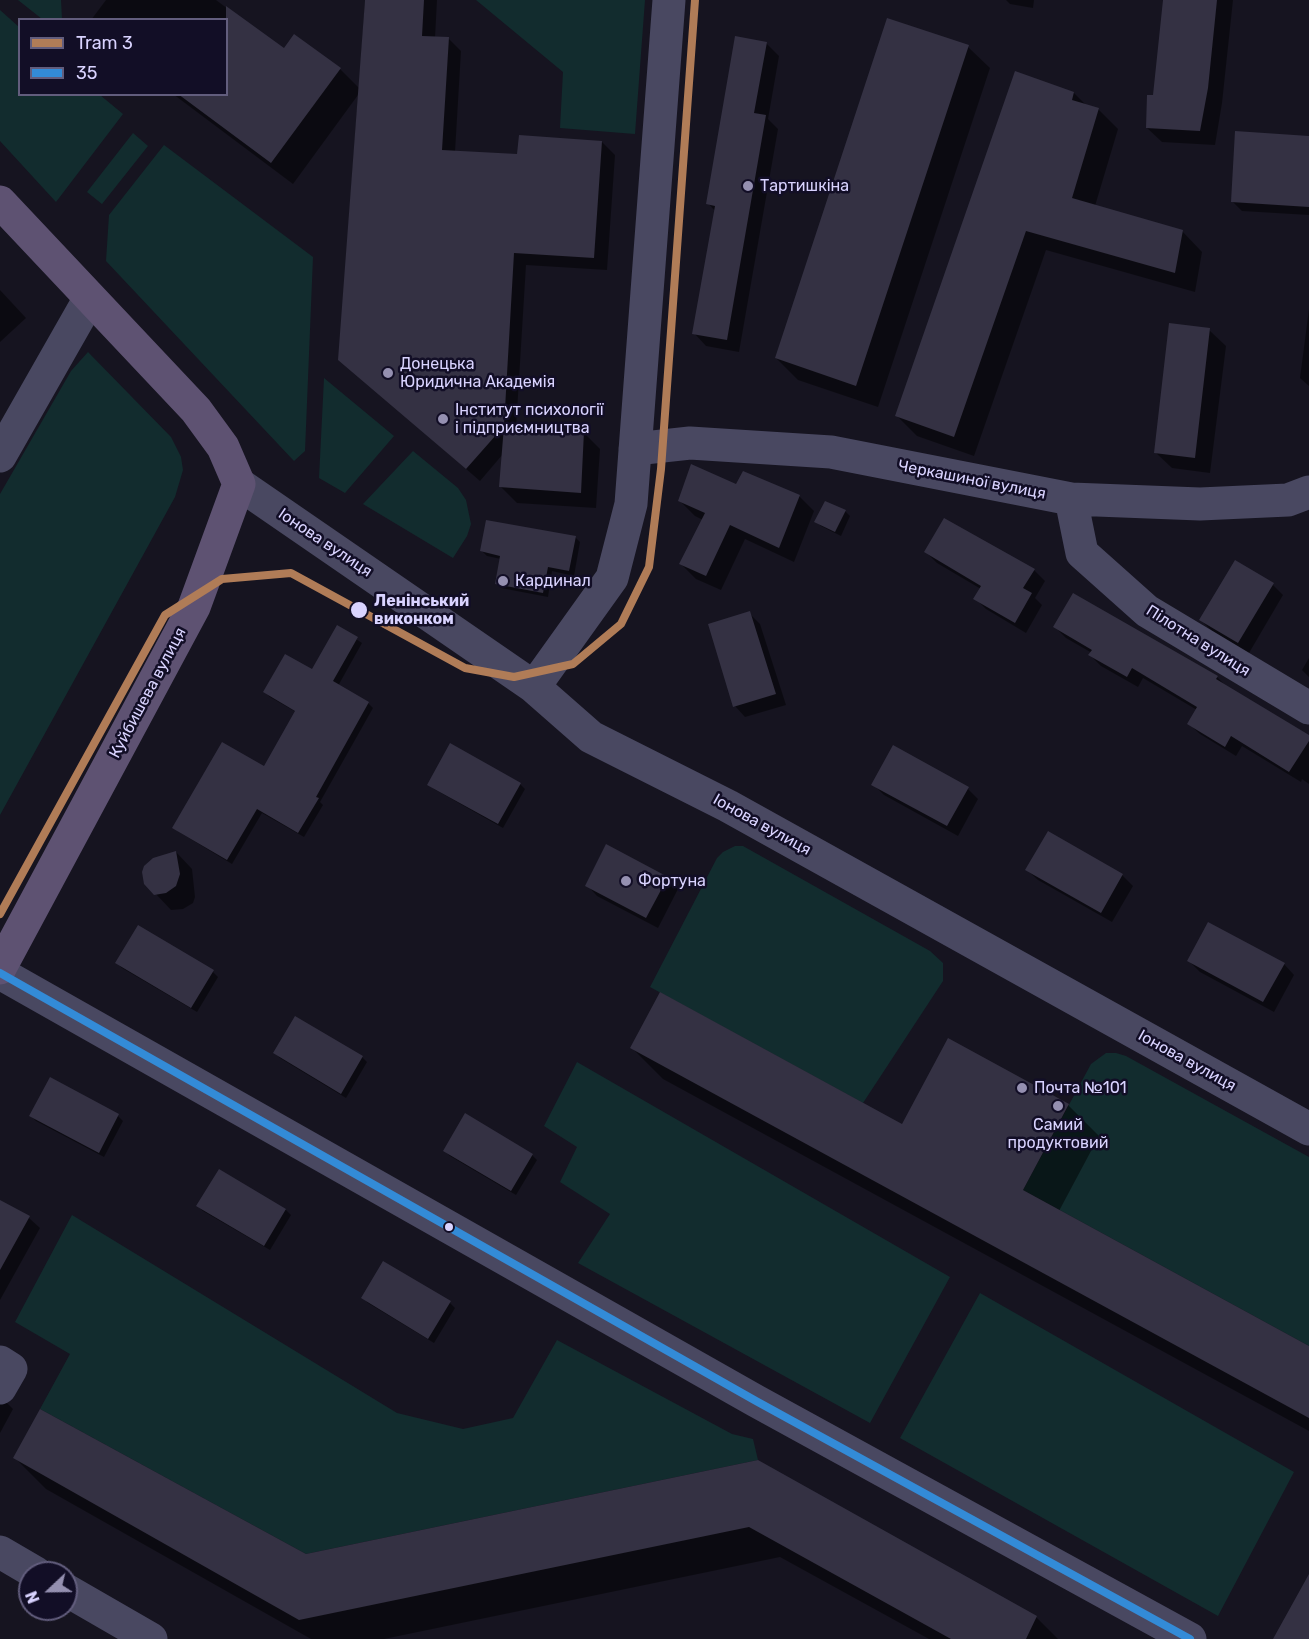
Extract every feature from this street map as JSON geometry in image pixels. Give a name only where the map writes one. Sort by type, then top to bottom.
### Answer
[{"type":"main road","points":[[0,202],[196,410],[223,447],[239,484]]},
{"type":"main road","name":"Куйбишева вулиця","points":[[0,970],[194,607],[239,484]]},
{"type":"street","points":[[534,687],[612,578],[631,504],[669,0]]},
{"type":"street","points":[[0,456],[90,298]]},
{"type":"street","name":"Черкашиної вулиця","points":[[635,449],[690,443],[831,452],[1071,499],[1200,504],[1288,500],[1309,492]]},
{"type":"street","name":"Іонова вулиця","points":[[239,484],[534,687],[591,737],[728,806],[1309,1129]]},
{"type":"street","name":"Пілотна вулиця","points":[[1071,499],[1082,553],[1147,611],[1309,708]]},
{"type":"street","points":[[0,970],[756,1401],[1190,1639]]},
{"type":"street","points":[[0,1362],[11,1368],[0,1388]]},
{"type":"street","points":[[0,1552],[18,1562]]},
{"type":"street","points":[[78,1597],[151,1639]]},
{"type":"green space","points":[[18,0],[61,0],[62,18],[41,18]]},
{"type":"green space","points":[[476,0],[645,0],[635,134],[560,128],[563,72]]},
{"type":"green space","points":[[0,10],[18,26],[18,96],[101,96],[123,114],[56,202],[0,141]]},
{"type":"green space","points":[[133,133],[148,146],[102,204],[87,192]]},
{"type":"green space","points":[[164,145],[313,257],[305,451],[294,461],[106,261],[109,215]]},
{"type":"green space","points":[[88,352],[171,437],[181,457],[183,470],[175,497],[0,815],[0,494],[71,371]]},
{"type":"green space","points":[[324,378],[394,436],[345,493],[319,478]]},
{"type":"green space","points":[[413,451],[458,488],[466,500],[471,524],[467,536],[453,558],[363,504]]},
{"type":"green space","points":[[735,846],[743,846],[930,951],[943,963],[943,981],[863,1103],[650,987],[717,858]]},
{"type":"green space","points":[[1106,1053],[1126,1056],[1309,1157],[1309,1346],[1023,1190],[1091,1064]]},
{"type":"green space","points":[[577,1062],[950,1277],[870,1423],[578,1263],[610,1214],[560,1182],[577,1147],[544,1126]]},
{"type":"green space","points":[[72,1215],[397,1413],[463,1429],[513,1418],[557,1340],[732,1434],[753,1439],[758,1460],[306,1554],[40,1409],[70,1354],[15,1322]]},
{"type":"green space","points":[[980,1293],[1294,1472],[1218,1616],[900,1438]]},
{"type":"building","points":[[365,0],[424,0],[422,36],[449,37],[442,150],[517,154],[519,135],[602,141],[594,258],[514,253],[504,426],[466,469],[338,360]]},
{"type":"building","points":[[1163,0],[1217,0],[1208,88],[1200,131],[1146,128],[1147,95],[1153,95]]},
{"type":"building","points":[[226,6],[284,48],[294,34],[341,68],[271,163],[181,96],[228,96],[228,18],[226,18]]},
{"type":"building","points":[[887,18],[969,45],[856,386],[775,358]]},
{"type":"building","points":[[735,36],[767,42],[754,113],[766,115],[727,340],[692,334],[715,206],[706,204]]},
{"type":"building","points":[[1015,71],[1074,92],[1072,100],[1099,108],[1072,198],[1183,230],[1175,273],[1026,231],[954,437],[895,416]]},
{"type":"building","points":[[1235,131],[1309,136],[1309,207],[1231,202]]},
{"type":"building","points":[[1169,323],[1210,328],[1195,458],[1154,453]]},
{"type":"building","points":[[504,426],[584,431],[581,493],[499,487]]},
{"type":"building","points":[[691,464],[736,484],[743,471],[800,495],[779,548],[730,525],[706,576],[679,564],[705,513],[678,501]]},
{"type":"building","points":[[825,501],[846,510],[835,532],[814,522]]},
{"type":"building","points":[[944,518],[1035,569],[1023,588],[1032,593],[1015,623],[973,599],[981,586],[924,552]]},
{"type":"building","points":[[486,520],[576,536],[569,571],[548,567],[543,593],[495,584],[500,556],[480,551]]},
{"type":"building","points":[[1235,560],[1274,583],[1238,643],[1199,620]]},
{"type":"building","points":[[1073,593],[1218,676],[1216,679],[1309,735],[1309,741],[1289,772],[1231,736],[1225,747],[1187,724],[1197,707],[1132,668],[1127,677],[1088,655],[1092,650],[1053,627]]},
{"type":"building","points":[[750,611],[776,694],[733,707],[708,624]]},
{"type":"building","points":[[337,625],[358,637],[333,681],[369,702],[298,833],[257,809],[227,860],[172,828],[222,742],[264,766],[295,711],[263,692],[285,654],[312,669]]},
{"type":"building","points":[[450,743],[521,783],[498,824],[427,785]]},
{"type":"building","points":[[893,745],[969,787],[947,826],[871,785]]},
{"type":"building","points":[[1048,831],[1123,874],[1101,913],[1025,870]]},
{"type":"building","name":"Фортуна","points":[[606,844],[668,877],[646,918],[585,886]]},
{"type":"building","points":[[176,851],[180,874],[176,886],[166,893],[154,895],[144,884],[142,872],[144,866],[153,858]]},
{"type":"building","points":[[1208,922],[1285,963],[1263,1002],[1187,961]]},
{"type":"building","points":[[138,925],[214,970],[191,1008],[115,963]]},
{"type":"building","points":[[660,992],[902,1124],[948,1038],[1069,1104],[1023,1190],[1309,1346],[1309,1418],[630,1048]]},
{"type":"building","points":[[295,1016],[363,1056],[341,1094],[273,1053]]},
{"type":"building","points":[[50,1077],[119,1114],[99,1153],[29,1116]]},
{"type":"building","points":[[465,1113],[533,1154],[511,1191],[443,1151]]},
{"type":"building","points":[[219,1169],[286,1209],[264,1246],[196,1206]]},
{"type":"building","points":[[0,1200],[30,1216],[0,1270]]},
{"type":"building","points":[[383,1261],[451,1301],[428,1339],[361,1298]]},
{"type":"building","points":[[40,1409],[306,1554],[758,1460],[1037,1616],[1026,1639],[951,1639],[749,1527],[299,1620],[13,1458]]},
{"type":"building","points":[[1309,1574],[1309,1639],[1273,1639]]},
{"type":"tram line","name":"3","points":[[0,914],[165,615],[222,579],[291,573],[465,668],[514,677],[573,664],[621,624],[649,567],[661,469],[695,0]]},
{"type":"transit line","name":"35","points":[[0,973],[756,1401],[1190,1639]]},
{"type":"place","name":"Тартишкіна","points":[[748,186]]},
{"type":"place","name":"Донецька Юридична Академія","points":[[388,373]]},
{"type":"place","name":"Інститут психології і підприємництва","points":[[443,419]]},
{"type":"place","name":"Кардинал","points":[[503,581]]},
{"type":"place","name":"Ленінський виконком","points":[[359,610]]},
{"type":"place","name":"Фортуна","points":[[626,881]]},
{"type":"place","name":"Почта №101","points":[[1022,1088]]},
{"type":"place","name":"Самий продуктовий","points":[[1058,1106]]}]
